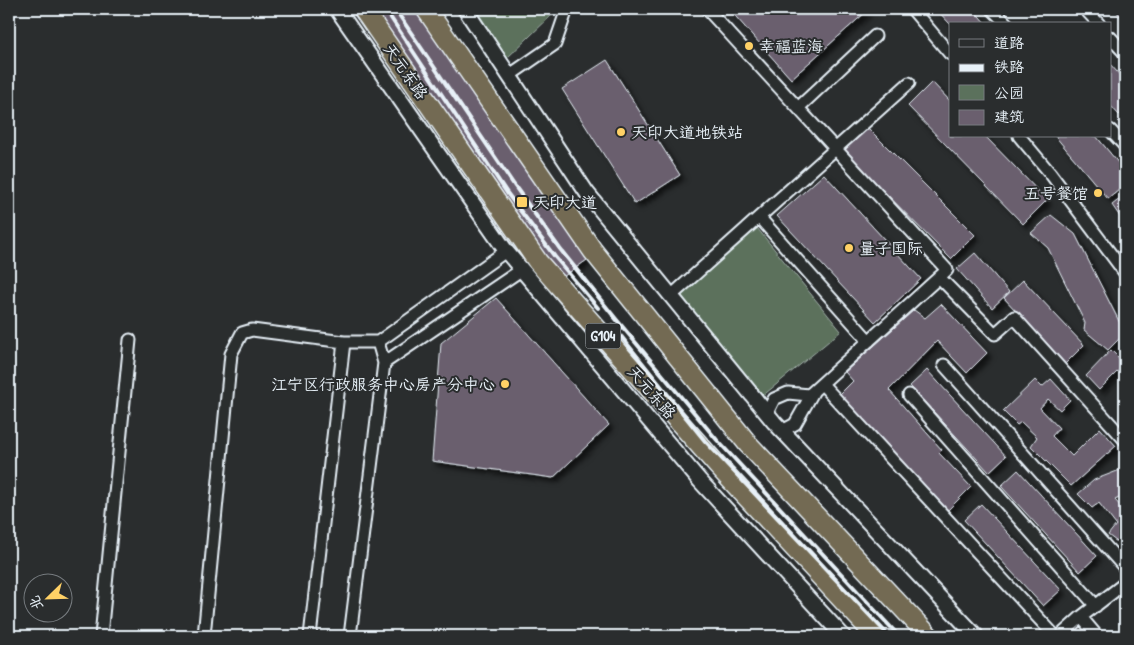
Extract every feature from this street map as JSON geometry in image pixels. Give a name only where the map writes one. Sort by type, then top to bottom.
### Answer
[{"type":"highway","name":"天元东路","points":[[363,9],[538,262],[717,466],[876,636]]},
{"type":"highway","name":"G104","points":[[426,9],[593,251],[624,290],[748,444],[929,636]]},
{"type":"street","name":"天元东路","points":[[337,9],[506,252],[700,481],[843,636]]},
{"type":"street","points":[[465,9],[587,193],[782,431],[976,636]]},
{"type":"street","points":[[510,76],[555,44],[567,9]]},
{"type":"street","points":[[707,9],[947,270],[813,392],[809,395],[788,393],[774,399],[767,413]]},
{"type":"street","points":[[912,9],[949,53]]},
{"type":"street","points":[[992,9],[1005,22]]},
{"type":"street","points":[[1085,9],[1097,22]]},
{"type":"street","points":[[798,108],[875,36]]},
{"type":"street","points":[[1112,38],[1125,53]]},
{"type":"street","points":[[671,296],[909,83]]},
{"type":"street","points":[[1112,132],[1125,146]]},
{"type":"street","points":[[1021,138],[1050,173],[1125,273]]},
{"type":"street","points":[[759,217],[870,341]]},
{"type":"street","points":[[204,636],[231,354],[242,333],[252,330],[344,342],[378,342],[506,252]]},
{"type":"street","points":[[384,363],[522,270]]},
{"type":"street","points":[[939,277],[996,334],[1014,317],[1125,440]]},
{"type":"street","points":[[101,636],[130,340]]},
{"type":"street","points":[[310,636],[344,342]]},
{"type":"street","points":[[350,636],[384,363],[378,342]]},
{"type":"street","points":[[944,365],[1125,568]]},
{"type":"street","points":[[822,384],[1055,636]]},
{"type":"street","points":[[782,431],[795,424],[813,392]]},
{"type":"street","points":[[909,396],[1096,606]]},
{"type":"street","points":[[1060,636],[1080,617],[1125,583]]},
{"type":"street","points":[[1080,617],[1097,636]]},
{"type":"green space","points":[[474,9],[550,9],[553,14],[506,59]]},
{"type":"green space","points":[[757,228],[841,331],[760,398],[675,296]]},
{"type":"building","name":"天印大道","points":[[371,9],[418,9],[490,119],[587,260],[557,281]]},
{"type":"building","points":[[729,9],[865,9],[867,11],[791,79]]},
{"type":"building","points":[[936,9],[973,9],[984,22],[949,22]]},
{"type":"building","points":[[1115,9],[1125,9],[1125,23]]},
{"type":"building","name":"天印大道地铁站","points":[[607,60],[680,175],[635,204],[562,89]]},
{"type":"building","points":[[1112,66],[1125,81],[1125,109],[1119,115],[1112,107]]},
{"type":"building","points":[[932,82],[949,100],[949,138],[987,138],[1047,200],[1023,224],[908,106]]},
{"type":"building","points":[[867,127],[975,235],[951,259],[844,151]]},
{"type":"building","points":[[1057,138],[1098,138],[1125,171],[1125,185],[1108,199]]},
{"type":"building","name":"量子国际","points":[[824,174],[921,279],[875,322],[777,216]]},
{"type":"building","points":[[1125,195],[1125,224],[1112,205]]},
{"type":"building","points":[[1051,215],[1075,234],[1125,333],[1108,350],[1084,330],[1085,323],[1048,248],[1031,233]]},
{"type":"building","points":[[975,253],[1009,292],[992,308],[957,269]]},
{"type":"building","points":[[1023,280],[1084,345],[1065,364],[1004,298]]},
{"type":"building","name":"江宁区行政服务中心房产分中心","points":[[496,298],[609,425],[553,478],[432,461],[441,343]]},
{"type":"building","points":[[941,304],[987,353],[967,373],[937,341],[889,390],[942,450],[939,453],[971,487],[948,510],[838,396],[853,381],[845,372],[914,310],[925,318]]},
{"type":"building","points":[[1111,350],[1125,364],[1099,390],[1086,376]]},
{"type":"building","points":[[927,370],[1006,456],[989,472],[910,386]]},
{"type":"building","points":[[1051,379],[1070,400],[1060,410],[1048,399],[1040,408],[1059,428],[1052,436],[1072,456],[1100,428],[1116,446],[1071,486],[1031,446],[1037,437],[1021,422],[1017,425],[1003,411],[1035,380],[1042,387]]},
{"type":"building","points":[[1125,468],[1125,495],[1115,500],[1125,511],[1125,548],[1108,535],[1116,525],[1099,503],[1092,508],[1078,494],[1094,480]]},
{"type":"building","points":[[1018,470],[1097,556],[1080,572],[1001,486]]},
{"type":"building","points":[[981,504],[1061,590],[1043,606],[964,520]]},
{"type":"railway","points":[[385,9],[507,193],[555,257],[598,308]]},
{"type":"railway","points":[[395,9],[514,185],[560,249],[616,319],[717,440],[899,636]]},
{"type":"railway","points":[[612,325],[705,441],[889,636]]},
{"type":"place","name":"幸福蓝海","points":[[749,46]]},
{"type":"place","name":"天印大道地铁站","points":[[621,132]]},
{"type":"place","name":"五号餐馆","points":[[1098,193]]},
{"type":"place","name":"天印大道","points":[[522,202]]},
{"type":"place","name":"量子国际","points":[[849,248]]},
{"type":"place","name":"江宁区行政服务中心房产分中心","points":[[505,384]]}]
